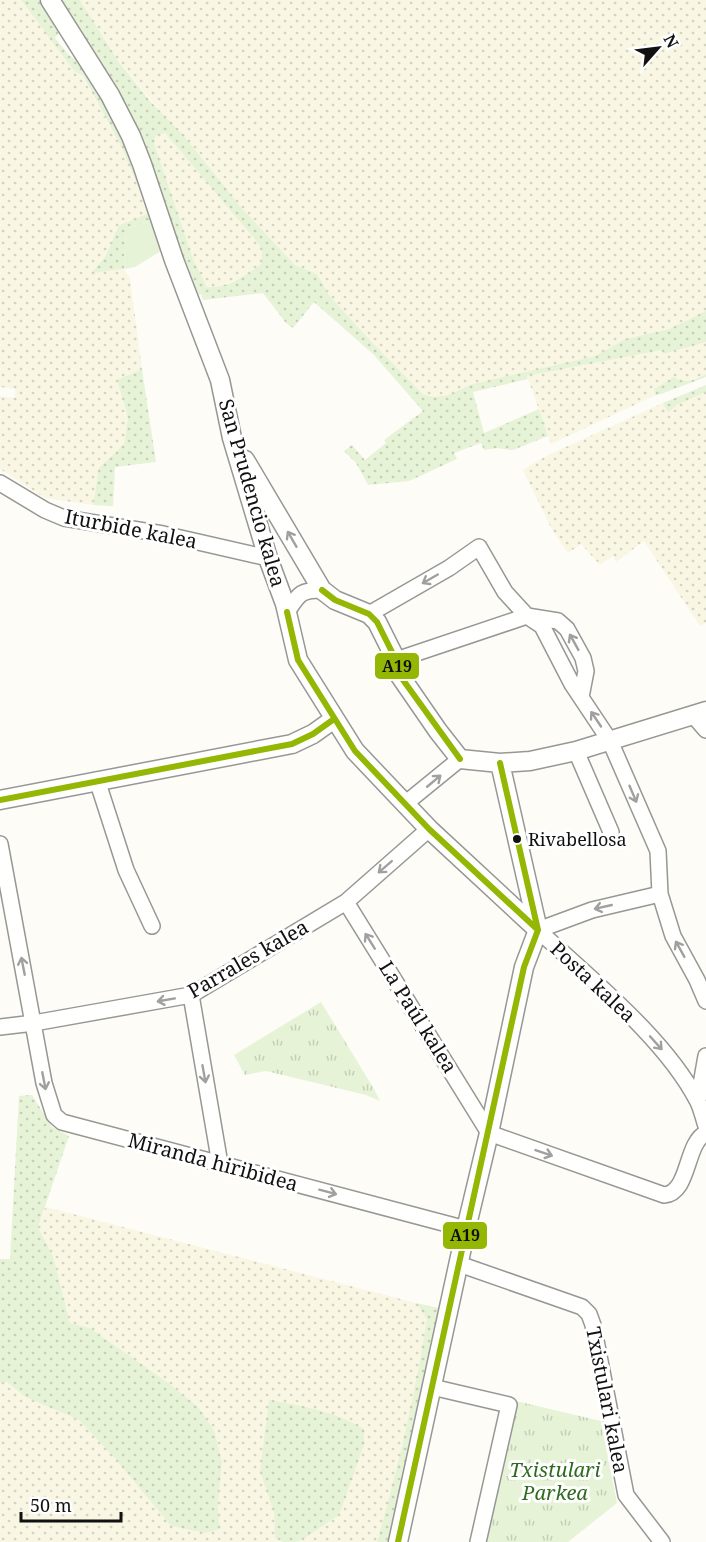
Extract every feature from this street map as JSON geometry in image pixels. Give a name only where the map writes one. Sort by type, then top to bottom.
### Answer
[{"type":"street","name":"San Prudencio kalea","points":[[50,0],[110,95],[142,164],[174,260],[220,380],[232,438],[268,558],[287,612],[298,660],[355,751],[406,803]]},
{"type":"street","points":[[232,438],[322,590],[335,600],[369,614],[376,622],[396,660],[398,673],[460,759]]},
{"type":"street","name":"Iturbide kalea","points":[[0,483],[45,510],[64,518],[163,534],[268,558]]},
{"type":"street","points":[[369,614],[479,548],[505,592],[527,616],[542,626],[581,697],[610,741],[658,851],[660,894],[673,936],[702,976],[706,1001]]},
{"type":"street","points":[[287,612],[298,595],[305,590],[322,590]]},
{"type":"street","points":[[396,660],[527,616],[558,621],[567,629],[585,665],[581,697]]},
{"type":"street","points":[[406,803],[460,759],[500,763],[531,761],[576,751],[700,713],[706,730]]},
{"type":"street","points":[[0,800],[292,744],[313,734],[334,719]]},
{"type":"street","points":[[576,751],[611,832]]},
{"type":"street","points":[[398,1542],[524,967],[537,930],[500,763]]},
{"type":"street","points":[[97,780],[126,870],[152,926]]},
{"type":"street","name":"Posta kalea","points":[[406,803],[429,829],[505,898],[656,1043],[698,1101],[706,1126]]},
{"type":"street","name":"Parrales kalea","points":[[0,1027],[191,995],[346,902],[429,829]]},
{"type":"street","name":"Miranda hiribidea","points":[[0,844],[49,1103],[54,1115],[62,1122],[85,1130],[466,1229]]},
{"type":"street","points":[[537,930],[592,910],[660,894]]},
{"type":"street","name":"La Paúl kalea","points":[[346,902],[489,1133]]},
{"type":"street","points":[[191,995],[220,1164]]},
{"type":"street","points":[[698,1101],[706,1056]]},
{"type":"street","points":[[684,1080],[697,1078],[703,1074]]},
{"type":"street","points":[[489,1133],[664,1195],[670,1194],[675,1189],[696,1143],[706,1133]]},
{"type":"street","name":"Txistulari kalea","points":[[459,1264],[582,1307],[589,1314],[626,1495],[662,1542]]},
{"type":"street","points":[[432,1387],[509,1405],[478,1542]]},
{"type":"shaded area","points":[[0,0],[21,0],[74,71],[82,76],[122,148],[147,214],[119,225],[105,257],[92,272],[124,269],[130,278],[142,369],[117,380],[128,418],[124,444],[96,486],[93,505],[45,498],[0,469],[0,396],[15,398],[15,389],[0,387]]},
{"type":"shaded area","points":[[80,0],[706,0],[706,311],[669,329],[625,339],[595,356],[472,384],[448,395],[434,397],[423,394],[329,295],[317,274],[295,265],[239,205],[118,61]]},
{"type":"shaded area","points":[[165,133],[257,242],[262,251],[261,264],[243,277],[217,287],[207,287],[194,261],[154,143],[156,136]]},
{"type":"shaded area","points":[[706,342],[706,374],[687,381],[654,388],[656,395],[551,444],[527,376],[662,350],[665,354]]},
{"type":"shaded area","points":[[706,392],[706,623],[700,626],[644,541],[616,562],[613,556],[600,565],[581,544],[568,553],[552,530],[523,470],[548,455],[663,403],[668,413],[677,405]]},
{"type":"shaded area","points":[[46,1207],[416,1303],[428,1319],[416,1392],[377,1542],[296,1542],[339,1515],[260,1471],[274,1513],[275,1538],[283,1542],[0,1542],[0,1383],[7,1382],[25,1397],[79,1420],[118,1462],[220,1528],[218,1506],[222,1462],[198,1407],[170,1384],[90,1328],[70,1323],[53,1256],[38,1227]]},
{"type":"green space","points":[[21,0],[42,0],[61,30],[55,38],[69,55],[82,64],[121,127],[154,220],[126,229],[124,269],[91,273],[105,257],[119,225],[147,214],[145,204],[122,148],[83,76],[74,71]]},
{"type":"green space","points":[[59,0],[80,0],[118,61],[150,101],[185,137],[239,205],[295,265],[317,274],[329,295],[423,394],[434,397],[448,395],[472,384],[595,356],[625,339],[669,329],[706,311],[706,342],[664,354],[662,350],[527,376],[528,379],[473,392],[484,433],[539,409],[548,436],[513,450],[497,448],[484,450],[481,443],[454,453],[457,459],[409,481],[368,485],[356,463],[344,451],[352,445],[365,460],[386,443],[384,440],[423,411],[374,355],[314,302],[293,328],[286,323],[263,293],[203,300],[202,295],[198,294],[186,262],[183,263]],"holes":[[[165,133],[257,242],[262,251],[261,264],[242,277],[222,286],[207,287],[194,261],[154,143],[156,136]]]},
{"type":"green space","points":[[154,220],[164,249],[135,267],[124,269],[126,229]]},
{"type":"green space","points":[[142,369],[156,462],[115,467],[113,506],[93,505],[99,468],[124,444],[128,418],[117,380]]},
{"type":"green space","points":[[706,374],[706,377],[656,395],[654,389],[674,377],[686,381]]},
{"type":"green space","points":[[706,385],[706,392],[677,405],[668,413],[663,403]]},
{"type":"green space","points":[[321,1002],[380,1101],[366,1095],[266,1071],[245,1075],[234,1055]]},
{"type":"green space","points":[[32,1095],[52,1127],[69,1136],[38,1227],[53,1256],[70,1323],[90,1328],[170,1384],[198,1407],[214,1430],[222,1462],[218,1506],[220,1529],[205,1533],[171,1526],[118,1462],[79,1420],[25,1397],[7,1382],[0,1383],[0,1259],[10,1259],[19,1096]]},
{"type":"green space","points":[[416,1303],[443,1309],[392,1542],[377,1542],[405,1431],[427,1319]]},
{"type":"green space","points":[[269,1400],[330,1413],[364,1429],[364,1445],[339,1515],[296,1542],[283,1542],[275,1538],[274,1513],[260,1471]]},
{"type":"green space","name":"Txistulari Parkea","points":[[516,1401],[601,1421],[617,1503],[568,1542],[485,1542]]},
{"type":"transit line","name":"A19","points":[[322,590],[335,600],[369,614],[377,622],[396,660],[398,673],[460,759]]},
{"type":"transit line","name":"A19","points":[[287,612],[298,660],[355,751],[429,829],[538,930]]},
{"type":"transit line","name":"A19","points":[[0,800],[292,744],[313,734],[334,719]]},
{"type":"transit line","name":"A19","points":[[500,763],[538,930]]},
{"type":"transit line","name":"A19","points":[[398,1542],[524,967],[538,930]]},
{"type":"place","name":"Rivabellosa","points":[[517,839]]}]
